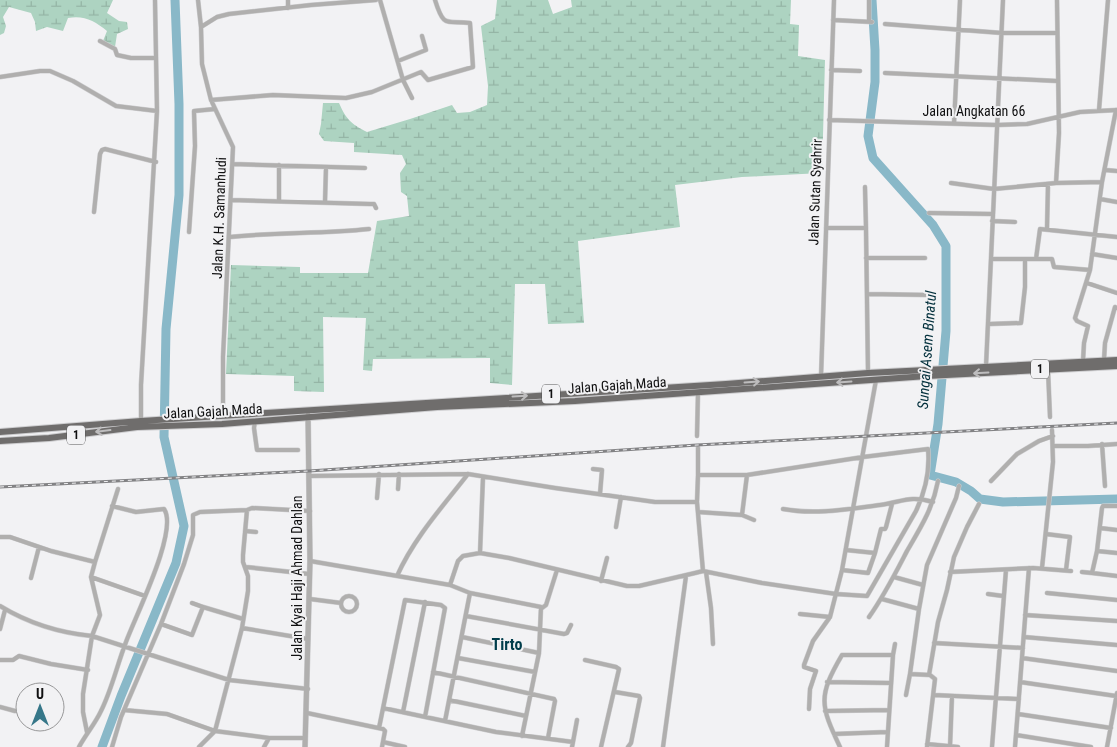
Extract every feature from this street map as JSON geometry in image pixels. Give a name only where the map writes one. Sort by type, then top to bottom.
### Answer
[{"type":"highway","name":"Jalan Gajah Mada","points":[[174,422],[223,416],[308,413],[877,372],[927,373],[1117,360]]},
{"type":"highway","name":"Jalan Gajah Mada","points":[[964,371],[986,366],[1117,366]]},
{"type":"highway","name":"Jalan Gajah Mada","points":[[361,409],[698,392],[876,380],[927,373]]},
{"type":"highway","name":"Jalan Gajah Mada","points":[[0,441],[49,438],[152,423],[255,421],[308,413]]},
{"type":"highway","name":"Jalan Gajah Mada","points":[[0,432],[141,420],[152,423]]},
{"type":"street","points":[[141,420],[141,385],[158,111],[155,0]]},
{"type":"street","name":"Jalan K.H. Samanhudi","points":[[198,0],[202,64],[211,100],[232,143],[232,200],[223,357],[223,416]]},
{"type":"street","points":[[288,0],[288,8]]},
{"type":"street","points":[[201,27],[228,14],[288,8],[310,2],[320,4],[376,0]]},
{"type":"street","points":[[380,0],[403,80],[412,98]]},
{"type":"street","points":[[211,100],[273,95],[346,98],[372,92],[421,72],[428,80],[474,66],[470,23],[457,24],[444,20],[440,16],[435,0]]},
{"type":"street","name":"Jalan Sutan Syahrir","points":[[821,384],[834,0]]},
{"type":"street","points":[[833,20],[870,22],[869,0]]},
{"type":"street","points":[[954,124],[960,0]]},
{"type":"street","points":[[986,366],[1003,0]]},
{"type":"street","points":[[1056,183],[1058,0]]},
{"type":"street","points":[[1099,110],[1108,0]]},
{"type":"street","points":[[886,24],[1002,33],[1057,34]]},
{"type":"street","points":[[398,62],[426,50],[422,36]]},
{"type":"street","points":[[100,41],[115,49],[116,55],[149,59],[156,58]]},
{"type":"street","points":[[831,70],[860,71]]},
{"type":"street","points":[[0,77],[50,71],[73,81],[116,106],[158,111]]},
{"type":"street","points":[[885,73],[1057,81]]},
{"type":"street","points":[[189,232],[195,146],[194,111],[216,109]]},
{"type":"street","points":[[1083,361],[1084,343],[1088,326],[1075,320],[1090,270],[1102,182],[1117,110]]},
{"type":"street","name":"Jalan Angkatan 66","points":[[829,120],[997,125],[1027,124],[1080,112],[1117,110]]},
{"type":"street","points":[[94,212],[102,150],[105,149],[156,162]]},
{"type":"street","points":[[233,164],[366,168]]},
{"type":"street","points":[[279,165],[279,201]]},
{"type":"street","points":[[325,202],[326,167]]},
{"type":"street","points":[[1105,170],[1117,171]]},
{"type":"street","points":[[951,183],[994,189],[1056,183],[1102,182]]},
{"type":"street","points":[[1048,184],[1048,229]]},
{"type":"street","points":[[865,187],[868,380]]},
{"type":"street","points":[[1100,199],[1117,202]]},
{"type":"street","points":[[232,200],[373,204],[376,208]]},
{"type":"street","points":[[929,213],[993,214]]},
{"type":"street","points":[[992,221],[1015,222]]},
{"type":"street","points":[[826,228],[866,228]]},
{"type":"street","points":[[230,237],[369,229]]},
{"type":"street","points":[[1036,259],[1039,230],[1048,229],[1117,236]]},
{"type":"street","points":[[1092,254],[1117,258]]},
{"type":"street","points":[[866,258],[925,258]]},
{"type":"street","points":[[991,259],[1025,260],[1052,258],[1054,266],[1090,270]]},
{"type":"street","points":[[989,324],[1021,323],[1025,287],[1025,260]]},
{"type":"street","points":[[1087,283],[1117,293]]},
{"type":"street","points":[[867,294],[930,295]]},
{"type":"street","points":[[1104,360],[1107,333],[1115,307],[1117,308]]},
{"type":"street","points":[[1048,366],[1050,417]]},
{"type":"street","points":[[809,709],[810,690],[816,671],[804,667],[804,665],[813,642],[830,617],[842,570],[877,372]]},
{"type":"street","points":[[697,436],[698,392]]},
{"type":"street","name":"Jalan Kyai Haji Ahmad Dahlan","points":[[305,747],[310,600],[308,413]]},
{"type":"street","points":[[255,421],[257,450],[298,450]]},
{"type":"street","points":[[1042,568],[1050,496],[1052,430]]},
{"type":"street","points":[[990,481],[1017,454],[1039,441],[1053,436]]},
{"type":"street","points":[[1102,444],[1105,486]]},
{"type":"street","points":[[1053,446],[1117,444]]},
{"type":"street","points":[[698,448],[697,502],[711,608],[713,644]]},
{"type":"street","points":[[450,585],[458,561],[463,556],[480,553],[627,586],[639,586],[705,571],[762,583],[865,597],[868,596],[923,499],[926,486],[928,449],[747,475],[698,475]]},
{"type":"street","points":[[593,469],[602,470],[600,494]]},
{"type":"street","points":[[377,498],[379,474]]},
{"type":"street","points":[[398,488],[399,474]]},
{"type":"street","points":[[309,476],[468,474],[655,502],[697,502]]},
{"type":"street","points":[[397,576],[405,558],[416,542],[468,474]]},
{"type":"street","points":[[742,515],[747,475]]},
{"type":"street","points":[[480,553],[483,477]]},
{"type":"street","points":[[869,618],[894,577],[932,502],[938,481]]},
{"type":"street","points":[[906,695],[927,565],[956,498],[959,486]]},
{"type":"street","points":[[87,732],[82,698],[92,636],[100,615],[91,577],[118,489]]},
{"type":"street","points":[[616,527],[621,497]]},
{"type":"street","points":[[783,509],[811,512],[892,504],[901,500],[923,499],[932,502]]},
{"type":"street","points":[[842,570],[868,573],[881,529],[886,529],[892,504]]},
{"type":"street","points":[[929,675],[934,644],[954,557],[966,527],[979,504]]},
{"type":"street","points":[[79,747],[100,714],[112,688],[124,646],[164,546],[167,525],[166,510],[161,508],[136,512],[112,506]]},
{"type":"street","points":[[1092,574],[1103,506],[1117,506]]},
{"type":"street","points":[[112,747],[124,710],[161,624],[192,540],[193,515],[200,512],[248,510],[252,508],[310,511]]},
{"type":"street","points":[[199,747],[215,731],[242,628],[248,591],[248,576],[243,562],[243,555],[248,510]]},
{"type":"street","points":[[698,512],[742,515],[754,520]]},
{"type":"street","points":[[1100,528],[1117,530]]},
{"type":"street","points":[[245,531],[256,532]]},
{"type":"street","points":[[950,572],[1029,568],[1068,571],[1070,537],[1046,534]]},
{"type":"street","points":[[0,537],[10,537],[95,562]]},
{"type":"street","points":[[31,578],[39,547]]},
{"type":"street","points":[[846,550],[874,553]]},
{"type":"street","points":[[1097,551],[1117,553]]},
{"type":"street","points":[[601,581],[607,558]]},
{"type":"street","points":[[310,561],[450,585],[470,593],[542,608]]},
{"type":"street","points":[[246,567],[310,574]]},
{"type":"street","points":[[1015,747],[1029,568]]},
{"type":"street","points":[[522,736],[539,653],[539,629],[542,608],[546,606],[557,570]]},
{"type":"street","points":[[992,747],[1006,570]]},
{"type":"street","points":[[1082,572],[1117,576]]},
{"type":"street","points":[[663,747],[686,576]]},
{"type":"street","points":[[91,577],[145,596]]},
{"type":"street","points":[[894,577],[923,586]]},
{"type":"street","points":[[445,721],[470,593]]},
{"type":"street","points":[[1047,593],[1117,600]]},
{"type":"street","points":[[988,594],[1003,596]]},
{"type":"street","points":[[349,595],[356,598],[358,606],[350,612],[343,609],[341,602],[343,598],[349,595]]},
{"type":"street","points":[[379,728],[404,601],[408,599],[444,606],[446,612],[432,672],[425,717]]},
{"type":"street","points":[[882,599],[919,609]]},
{"type":"street","points":[[310,600],[341,602]]},
{"type":"street","points":[[403,712],[425,602]]},
{"type":"street","points":[[192,603],[243,619]]},
{"type":"street","points":[[0,606],[5,610],[47,628],[69,634],[92,636],[229,680],[308,689]]},
{"type":"street","points":[[161,624],[192,635],[203,606]]},
{"type":"street","points":[[0,629],[5,610]]},
{"type":"street","points":[[800,614],[830,617]]},
{"type":"street","points":[[1026,615],[1117,621]]},
{"type":"street","points":[[466,616],[566,634],[570,625]]},
{"type":"street","points":[[242,628],[308,639]]},
{"type":"street","points":[[462,636],[539,653]]},
{"type":"street","points":[[1024,637],[1117,645]]},
{"type":"street","points":[[887,747],[895,644]]},
{"type":"street","points":[[934,644],[1023,648]]},
{"type":"street","points":[[840,747],[824,703],[827,682],[842,655],[893,655]]},
{"type":"street","points":[[0,660],[13,660],[19,656],[88,670]]},
{"type":"street","points":[[458,658],[535,672]]},
{"type":"street","points":[[1022,658],[1117,671]]},
{"type":"street","points":[[585,660],[618,668],[615,692],[601,747]]},
{"type":"street","points":[[432,672],[530,695],[551,698],[555,701],[548,738]]},
{"type":"street","points":[[910,674],[929,675],[935,679],[927,746],[958,747]]},
{"type":"street","points":[[827,682],[891,683]]},
{"type":"street","points":[[1020,682],[1117,694],[1107,747]]},
{"type":"street","points":[[615,692],[640,697],[633,745],[628,747]]},
{"type":"street","points":[[934,695],[1019,699]]},
{"type":"street","points":[[950,747],[952,696]]},
{"type":"street","points":[[449,700],[526,716]]},
{"type":"street","points":[[0,707],[15,711]]},
{"type":"street","points":[[383,708],[572,744],[577,720]]},
{"type":"street","points":[[124,710],[166,714],[215,731],[269,738],[305,738]]},
{"type":"street","points":[[825,710],[889,710]]},
{"type":"street","points":[[306,714],[379,728],[385,731],[383,745],[405,747]]},
{"type":"street","points":[[1018,714],[1110,728]]},
{"type":"street","points":[[834,734],[888,732]]},
{"type":"street","points":[[1016,735],[1091,747]]},
{"type":"street","points":[[264,747],[269,738]]},
{"type":"green space","points":[[0,0],[113,0],[107,13],[119,21],[127,22],[128,29],[117,34],[115,47],[103,41],[107,31],[89,20],[79,17],[68,18],[63,31],[47,27],[36,31],[31,13],[9,7],[3,17],[6,26],[4,33],[0,35]]},
{"type":"green space","points":[[497,0],[548,0],[553,14],[572,7],[571,0],[791,0],[790,24],[799,25],[798,56],[825,60],[822,173],[742,177],[675,185],[680,227],[578,241],[584,323],[548,324],[545,284],[515,284],[512,385],[490,383],[490,358],[373,359],[372,371],[363,370],[366,318],[323,317],[324,392],[294,391],[294,376],[226,374],[231,265],[300,267],[300,273],[368,273],[377,221],[409,216],[407,196],[401,192],[400,173],[406,164],[402,155],[354,152],[354,143],[324,141],[319,134],[323,103],[339,103],[350,120],[367,132],[452,105],[457,113],[470,112],[487,105],[488,86],[481,26],[495,19]]},
{"type":"waterway","points":[[102,747],[176,563],[184,526],[164,437],[166,329],[179,195],[179,104],[175,0]]},
{"type":"waterway","name":"Sungai Asem Binatul","points":[[872,0],[875,82],[868,136],[873,158],[933,225],[946,246],[946,331],[938,424],[930,475],[956,482],[980,499],[1003,502],[1117,499]]},
{"type":"railway","points":[[0,487],[309,471],[697,445],[1117,423]]},
{"type":"district","name":"Tirto","points":[[507,644]]}]
